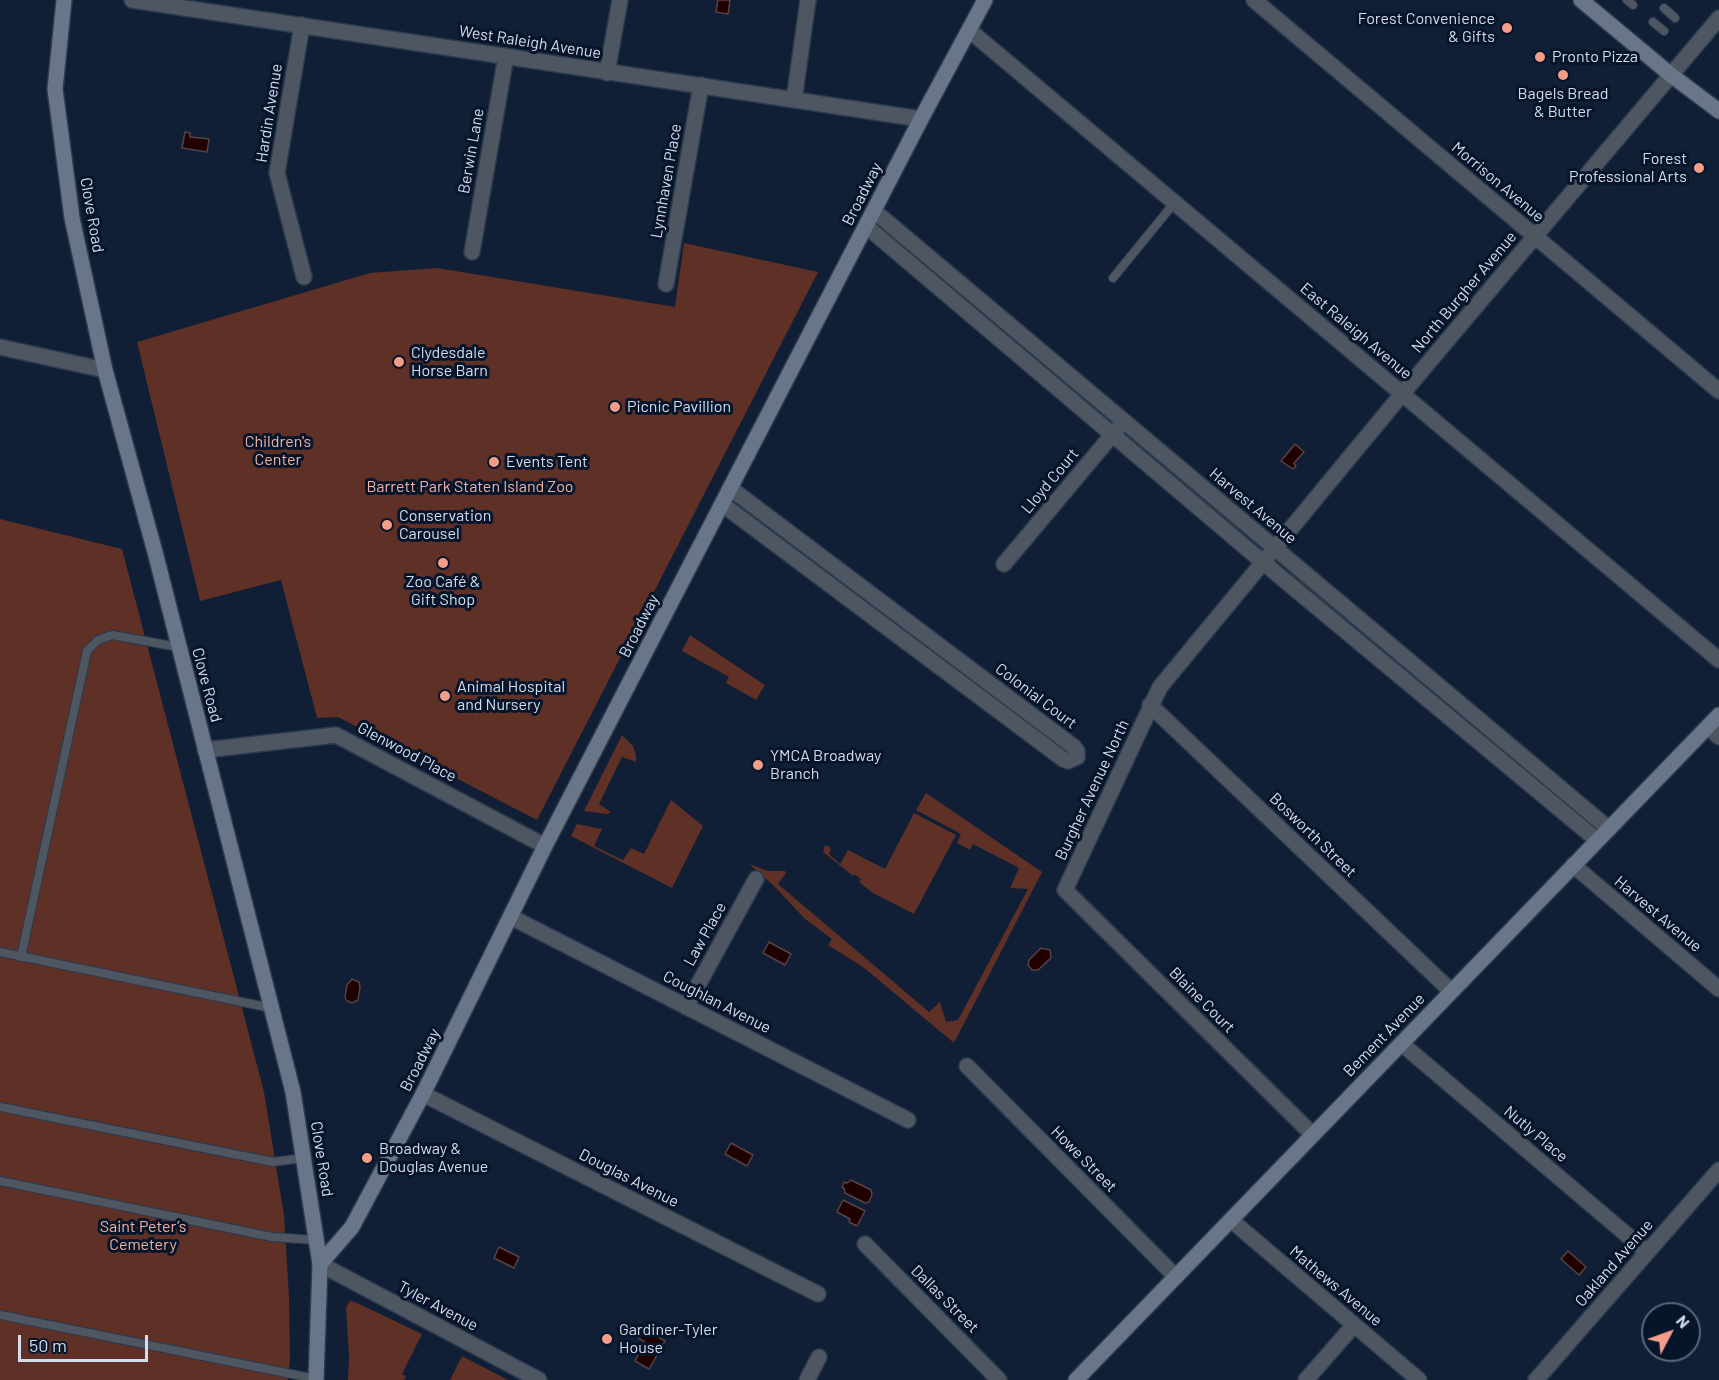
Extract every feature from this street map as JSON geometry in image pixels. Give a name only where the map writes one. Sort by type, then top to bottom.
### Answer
[{"type":"street","name":"Clove Road","points":[[64,0],[55,89],[72,218],[105,370],[293,1092],[320,1264],[316,1380]]},
{"type":"street","name":"West Raleigh Avenue","points":[[132,0],[921,119]]},
{"type":"street","points":[[607,73],[620,0]]},
{"type":"street","points":[[794,100],[808,0]]},
{"type":"street","name":"Broadway","points":[[320,1264],[352,1227],[423,1094],[545,846],[921,119],[985,0]]},
{"type":"street","name":"Morrison Avenue","points":[[1254,0],[1719,391]]},
{"type":"street","points":[[1581,0],[1671,75],[1719,111]]},
{"type":"street","name":"North Burgher Avenue","points":[[1150,705],[1160,687],[1402,394],[1719,18]]},
{"type":"street","name":"Hardin Avenue","points":[[302,25],[277,173],[304,277]]},
{"type":"street","name":"East Raleigh Avenue","points":[[969,30],[1719,660]]},
{"type":"street","name":"Berwin Lane","points":[[472,252],[506,56]]},
{"type":"street","name":"Lynnhaven Place","points":[[666,284],[701,85]]},
{"type":"street","name":"Harvest Avenue","points":[[874,211],[1609,829]]},
{"type":"street","points":[[866,226],[1369,651],[1598,840]]},
{"type":"street","points":[[0,347],[105,370]]},
{"type":"street","name":"Lloyd Court","points":[[1004,564],[1124,421]]},
{"type":"street","name":"Colonial Court","points":[[722,504],[1063,759],[1068,761],[1077,758],[1077,751],[1074,747],[730,488]]},
{"type":"street","name":"Burgher Avenue North","points":[[1065,890],[1150,705]]},
{"type":"street","name":"Bosworth Street","points":[[1150,705],[1451,992]]},
{"type":"street","name":"Bement Avenue","points":[[1076,1380],[1598,840],[1713,732],[1719,715]]},
{"type":"street","name":"Glenwood Place","points":[[205,750],[336,735],[545,846]]},
{"type":"street","name":"Harvest Avenue","points":[[1573,866],[1719,989]]},
{"type":"street","name":"Law Place","points":[[686,1007],[756,879]]},
{"type":"street","name":"Blaine Court","points":[[1065,890],[1313,1135]]},
{"type":"street","name":"Coughlan Avenue","points":[[510,917],[908,1120]]},
{"type":"street","name":"Nutly Place","points":[[1402,1044],[1647,1252]]},
{"type":"street","name":"Howe Street","points":[[967,1066],[1176,1277]]},
{"type":"street","name":"Douglas Avenue","points":[[423,1094],[818,1294]]},
{"type":"street","name":"Oakland Avenue","points":[[1536,1380],[1719,1170]]},
{"type":"street","name":"Mathews Avenue","points":[[1231,1220],[1419,1380]]},
{"type":"street","name":"Dallas Street","points":[[865,1244],[999,1380]]},
{"type":"street","name":"Tyler Avenue","points":[[320,1264],[539,1380]]},
{"type":"street","points":[[1306,1380],[1354,1325]]},
{"type":"street","points":[[807,1380],[819,1357]]},
{"type":"lane","points":[[1664,8],[1676,18]]},
{"type":"lane","points":[[1653,22],[1664,31]]},
{"type":"lane","points":[[1113,278],[1175,202]]},
{"type":"lane","points":[[1036,370],[1048,357]]},
{"type":"lane","points":[[833,587],[844,573]]},
{"type":"lane","points":[[21,957],[87,651],[98,640],[112,635],[178,647]]},
{"type":"lane","points":[[1369,651],[1380,637]]},
{"type":"lane","points":[[933,662],[942,648]]},
{"type":"lane","points":[[1471,736],[1482,723]]},
{"type":"lane","points":[[0,952],[271,1008]]},
{"type":"lane","points":[[0,1107],[273,1162],[303,1158]]},
{"type":"lane","points":[[0,1181],[272,1237],[316,1240]]},
{"type":"lane","points":[[0,1315],[316,1380]]},
{"type":"green space","name":"Barrett Park Staten Island Zoo","points":[[684,243],[818,272],[537,820],[338,717],[317,718],[281,580],[200,601],[137,342],[370,273],[437,268],[675,307]]},
{"type":"green space","points":[[906,247],[1029,350],[1028,352],[904,249]]},
{"type":"green space","points":[[1055,373],[1104,414],[1105,419],[1052,375]]},
{"type":"green space","points":[[1132,438],[1240,530],[1237,532],[1129,440]]},
{"type":"green space","name":"Saint Peter’s Cemetery","points":[[0,519],[122,549],[264,1092],[284,1215],[289,1297],[288,1380],[0,1380]]},
{"type":"green space","points":[[760,520],[831,574],[829,575],[759,524]]},
{"type":"green space","points":[[1292,573],[1365,632],[1364,634],[1360,635],[1290,576]]},
{"type":"green space","points":[[849,587],[914,633],[913,635],[911,637],[848,591]]},
{"type":"green space","points":[[690,635],[765,685],[756,700],[726,683],[729,677],[682,651]]},
{"type":"green space","points":[[1386,650],[1466,719],[1464,720],[1384,654]]},
{"type":"green space","points":[[622,735],[633,746],[636,762],[622,757],[599,804],[611,812],[607,814],[584,811]]},
{"type":"green space","points":[[1490,738],[1579,813],[1579,815],[1487,740]]},
{"type":"green space","points":[[926,793],[1042,872],[954,1043],[863,967],[828,945],[832,939],[805,919],[774,886],[749,864],[768,871],[785,871],[786,873],[778,884],[929,1012],[940,1002],[946,1022],[958,1020],[1028,889],[1010,888],[1019,868],[973,844],[970,850],[957,843],[961,834],[916,810]]},
{"type":"green space","points":[[671,800],[703,826],[672,888],[571,836],[577,824],[602,829],[594,846],[623,860],[631,848],[644,854]]},
{"type":"green space","points":[[914,813],[956,835],[914,914],[873,893],[859,882],[861,879],[854,874],[853,876],[823,852],[825,845],[831,848],[829,854],[840,864],[848,850],[885,869]]},
{"type":"green space","points":[[350,1301],[422,1334],[402,1374],[406,1376],[404,1380],[348,1380],[346,1307]]},
{"type":"green space","points":[[462,1356],[508,1380],[450,1380]]},
{"type":"shaded area","points":[[718,0],[730,0],[728,14],[716,12]]},
{"type":"shaded area","points":[[185,132],[190,133],[190,137],[209,139],[207,152],[182,148]]},
{"type":"shaded area","points":[[1295,444],[1304,452],[1294,463],[1296,466],[1293,469],[1281,461]]},
{"type":"shaded area","points":[[769,942],[791,954],[785,965],[763,953]]},
{"type":"shaded area","points":[[1041,948],[1050,950],[1051,958],[1038,970],[1032,970],[1028,965],[1029,960]]},
{"type":"shaded area","points":[[352,979],[359,982],[360,987],[358,1000],[352,1003],[345,997],[347,985]]},
{"type":"shaded area","points":[[731,1143],[753,1155],[747,1166],[725,1154]]},
{"type":"shaded area","points":[[851,1180],[871,1190],[872,1195],[869,1202],[865,1203],[845,1193],[842,1187],[844,1182]]},
{"type":"shaded area","points":[[843,1200],[865,1211],[857,1226],[837,1212]]},
{"type":"shaded area","points":[[499,1247],[519,1257],[514,1268],[494,1258]]},
{"type":"shaded area","points":[[1568,1251],[1586,1267],[1579,1275],[1561,1259]]},
{"type":"shaded area","points":[[642,1328],[665,1341],[649,1369],[635,1361],[645,1342],[637,1337]]},
{"type":"place","name":"Forest Convenience & Gifts","points":[[1507,28]]},
{"type":"place","name":"Pronto Pizza","points":[[1540,57]]},
{"type":"place","name":"Bagels Bread & Butter","points":[[1563,75]]},
{"type":"place","name":"Forest Professional Arts","points":[[1699,168]]},
{"type":"place","name":"Clydesdale Horse Barn","points":[[399,362]]},
{"type":"place","name":"Picnic Pavillion","points":[[615,407]]},
{"type":"place","name":"Events Tent","points":[[494,462]]},
{"type":"place","name":"Conservation Carousel","points":[[387,525]]},
{"type":"place","name":"Zoo Café & Gift Shop","points":[[443,563]]},
{"type":"place","name":"Animal Hospital and Nursery","points":[[445,696]]},
{"type":"place","name":"YMCA Broadway Branch","points":[[758,765]]},
{"type":"place","name":"Broadway & Douglas Avenue","points":[[367,1158]]},
{"type":"place","name":"Gardiner-Tyler House","points":[[607,1339]]},
{"type":"park label","name":"Children's Center","points":[[278,451]]}]
